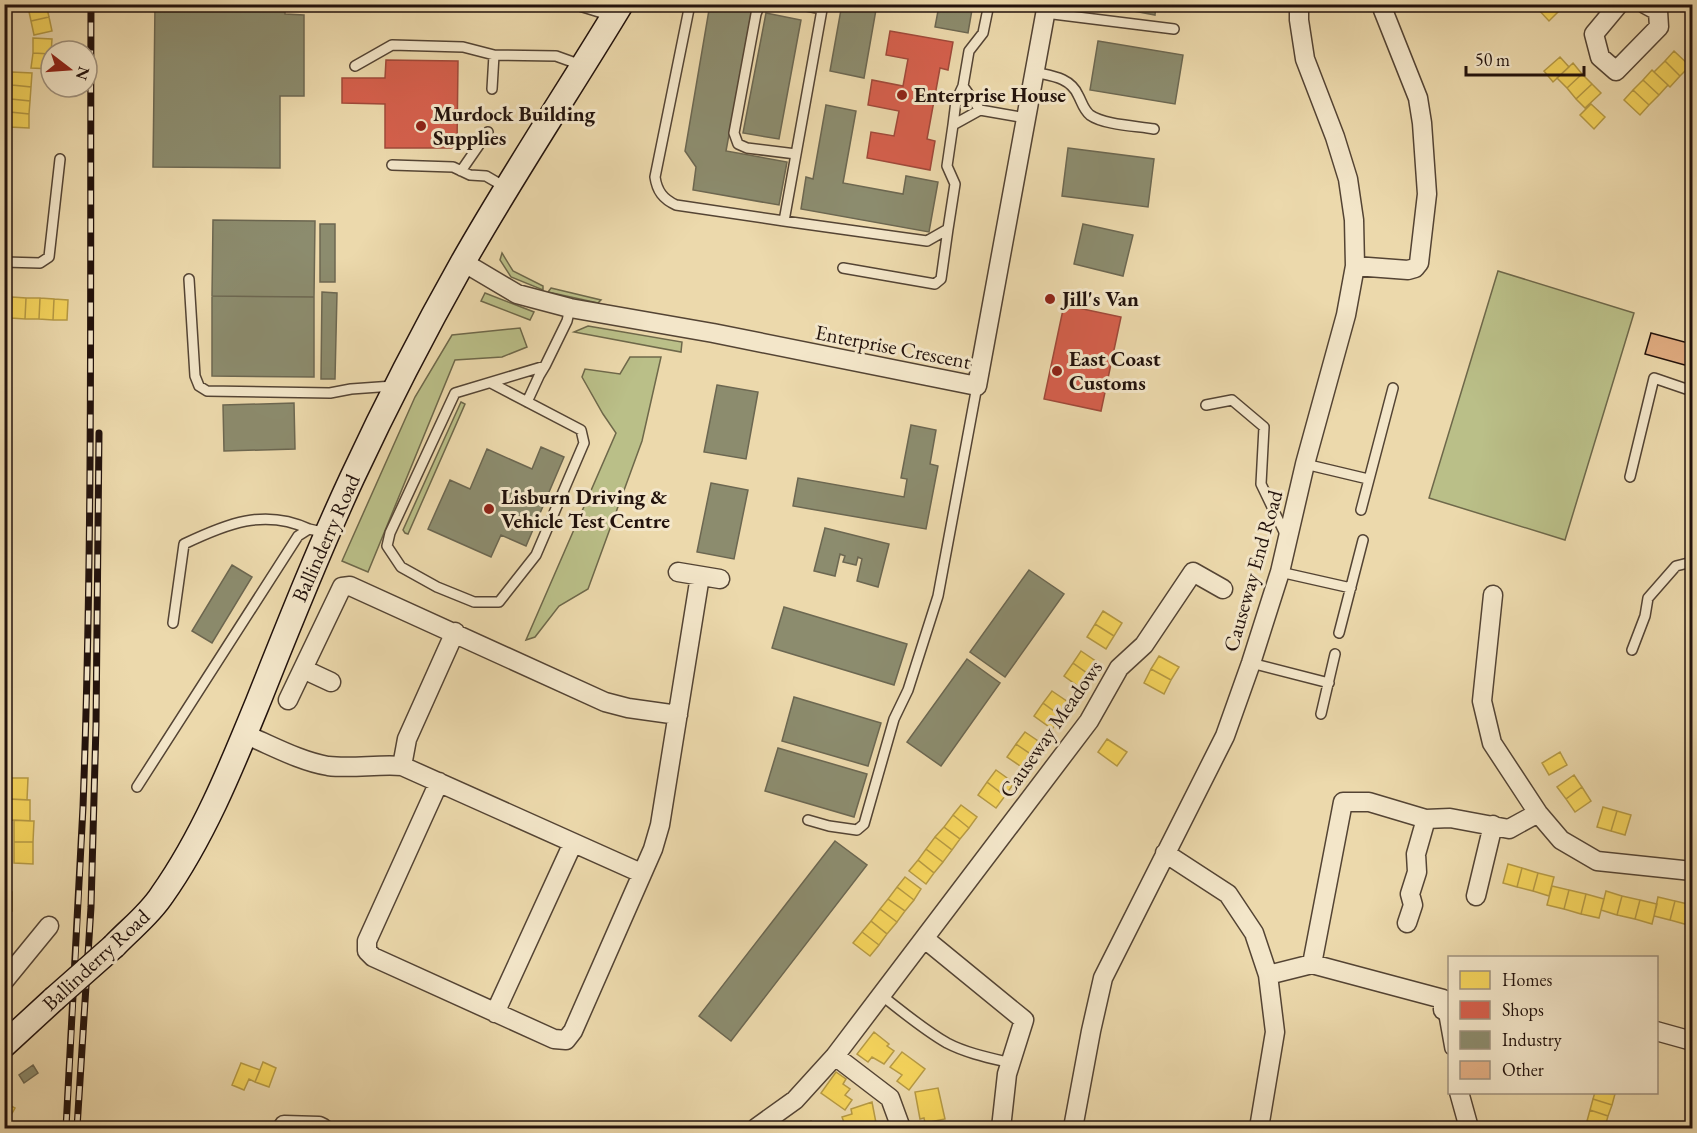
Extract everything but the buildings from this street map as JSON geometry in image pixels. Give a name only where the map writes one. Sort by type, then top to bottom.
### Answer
[{"type":"main road","name":"Ballinderry Road","points":[[4,1044],[145,916],[162,895],[189,852],[244,734],[318,531],[464,262],[618,11]]},
{"type":"street","name":"Causeway End Road","points":[[1073,1128],[1103,978],[1225,735],[1280,572],[1305,464],[1341,339],[1355,266],[1354,220],[1348,179],[1335,137],[1305,59],[1299,4]]},
{"type":"street","points":[[1355,266],[1408,270],[1415,268],[1419,263],[1427,194],[1418,98],[1383,10],[1384,4]]},
{"type":"street","points":[[1619,4],[1594,34],[1600,57],[1616,72],[1659,27],[1658,11],[1646,4]]},
{"type":"street","name":"Enterprise Crescent","points":[[464,262],[517,294],[570,308],[713,333],[977,386],[1046,9]]},
{"type":"street","points":[[678,572],[720,579]]},
{"type":"street","name":"Causeway Meadows","points":[[756,1128],[795,1100],[835,1056],[1089,721],[1119,668],[1144,645],[1193,572],[1222,589]]},
{"type":"street","points":[[439,782],[367,941],[367,951],[373,957],[554,1040],[566,1040],[573,1031],[653,849],[660,825],[700,576]]},
{"type":"street","points":[[288,700],[342,587],[350,586],[605,702],[628,708],[678,715]]},
{"type":"street","points":[[1493,596],[1482,701],[1492,743],[1538,813],[1561,840],[1597,861],[1692,871]]},
{"type":"street","points":[[402,766],[407,739],[455,632]]},
{"type":"street","points":[[303,669],[331,682]]},
{"type":"street","points":[[244,734],[328,766],[384,764],[402,766],[641,873]]},
{"type":"street","points":[[1312,964],[1343,802],[1369,802],[1426,819],[1450,818],[1509,829],[1538,813]]},
{"type":"street","points":[[1407,923],[1413,905],[1410,894],[1416,872],[1416,854],[1426,819]]},
{"type":"street","points":[[1476,896],[1493,825]]},
{"type":"street","points":[[495,1013],[573,843]]},
{"type":"street","points":[[1165,853],[1228,894],[1254,933],[1268,975],[1275,1032],[1259,1128]]},
{"type":"street","points":[[4,981],[49,926]]},
{"type":"street","points":[[925,939],[1024,1020],[1007,1074],[1001,1128]]},
{"type":"street","points":[[1268,975],[1312,964],[1443,999],[1443,1010]]},
{"type":"street","points":[[1658,1032],[1692,1041]]},
{"type":"street","points":[[835,1056],[890,1098],[901,1128]]},
{"type":"street","points":[[1460,1094],[1469,1128]]},
{"type":"street","points":[[284,1125],[323,1128]]},
{"type":"lane","points":[[479,4],[545,4]]},
{"type":"lane","points":[[573,4],[618,11]]},
{"type":"lane","points":[[690,4],[655,177],[656,188],[669,202],[676,205],[927,241],[948,229]]},
{"type":"lane","points":[[760,4],[734,133],[738,144],[747,148],[796,154]]},
{"type":"lane","points":[[784,221],[823,7],[797,4]]},
{"type":"lane","points":[[843,268],[934,284],[941,279],[955,184],[947,166],[956,101],[963,86],[969,51],[983,33],[988,4]]},
{"type":"lane","points":[[1046,9],[1174,29]]},
{"type":"lane","points":[[355,66],[392,45],[463,47],[494,55],[556,56],[584,67]]},
{"type":"lane","points":[[492,89],[494,55]]},
{"type":"lane","points":[[1034,72],[1065,80],[1078,94],[1083,107],[1089,114],[1101,120],[1154,129]]},
{"type":"lane","points":[[963,86],[980,110]]},
{"type":"lane","points":[[952,125],[980,110],[1026,118]]},
{"type":"lane","points":[[461,171],[488,132]]},
{"type":"lane","points":[[4,262],[40,263],[49,257],[60,159]]},
{"type":"lane","points":[[392,165],[453,167],[470,175],[486,176],[508,188]]},
{"type":"lane","points":[[189,279],[195,376],[199,386],[207,391],[330,393],[397,385]]},
{"type":"lane","points":[[527,402],[567,321],[570,308]]},
{"type":"lane","points":[[491,383],[582,430],[584,443],[536,555],[499,602],[474,602],[401,567],[387,546],[390,534],[455,393],[546,366]]},
{"type":"lane","points":[[1630,477],[1654,378],[1692,391]]},
{"type":"lane","points":[[808,820],[856,830],[864,824],[894,719],[908,690],[938,596],[977,386]]},
{"type":"lane","points":[[1360,510],[1393,388]]},
{"type":"lane","points":[[1206,405],[1232,400],[1264,427],[1261,484],[1288,539]]},
{"type":"lane","points":[[1305,464],[1368,480]]},
{"type":"lane","points":[[173,623],[184,544],[220,527],[266,518],[294,522],[318,531]]},
{"type":"lane","points":[[137,788],[298,536],[318,531]]},
{"type":"lane","points":[[1339,633],[1364,540]]},
{"type":"lane","points":[[1632,650],[1645,616],[1648,598],[1676,566],[1692,562]]},
{"type":"lane","points":[[1280,572],[1351,588]]},
{"type":"lane","points":[[1321,714],[1335,654]]},
{"type":"lane","points":[[1251,663],[1329,683]]},
{"type":"lane","points":[[881,995],[949,1044],[982,1056],[1011,1063]]},
{"type":"lane","points":[[1443,1010],[1448,1042]]},
{"type":"green space","points":[[502,253],[513,271],[543,286],[543,290],[511,277],[500,260]]},
{"type":"green space","points":[[1498,271],[1634,313],[1565,540],[1429,498]]},
{"type":"green space","points":[[551,288],[601,300],[598,303],[548,292]]},
{"type":"green space","points":[[485,293],[534,312],[530,320],[481,301]]},
{"type":"green space","points":[[588,326],[682,342],[681,352],[574,332]]},
{"type":"green space","points":[[520,328],[527,347],[502,357],[455,360],[368,572],[342,561],[415,397],[452,335]]},
{"type":"green space","points":[[630,357],[661,357],[642,441],[588,589],[559,606],[535,637],[526,640],[616,433],[582,377],[585,369],[620,374]]},
{"type":"green space","points":[[461,402],[465,404],[408,534],[405,533],[403,530]]},
{"type":"railway","points":[[66,1128],[86,707],[90,406],[91,4]]},
{"type":"railway","points":[[77,1128],[91,907],[96,725],[99,433]]},
{"type":"place","name":"Enterprise House","points":[[902,95]]},
{"type":"place","name":"Murdock Building Supplies","points":[[421,126]]},
{"type":"place","name":"Jill's Van","points":[[1050,299]]},
{"type":"place","name":"East Coast Customs","points":[[1057,371]]},
{"type":"place","name":"Lisburn Driving & Vehicle Test Centre","points":[[489,509]]}]
